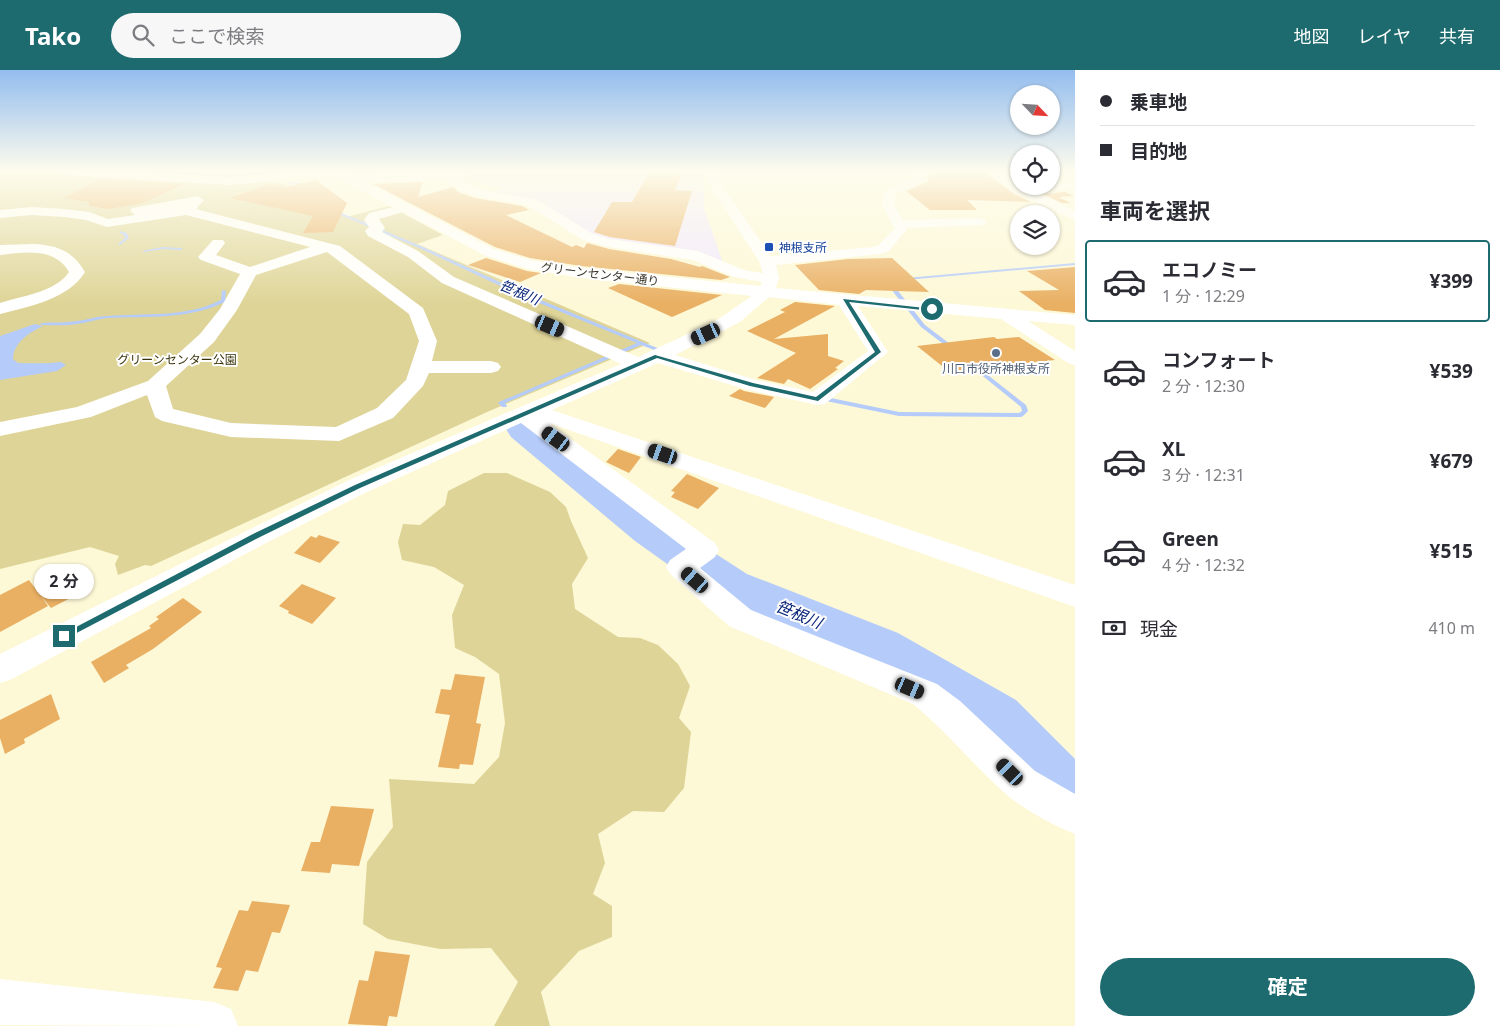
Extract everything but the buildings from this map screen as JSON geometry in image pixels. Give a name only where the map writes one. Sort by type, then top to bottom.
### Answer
[{"type":"street","points":[[86,216],[107,223],[140,216]]},
{"type":"street","points":[[155,385],[164,412],[170,416],[231,430],[331,435],[349,430],[385,413],[416,382],[428,341],[417,312],[353,239],[242,216]]},
{"type":"street","points":[[353,239],[374,216],[411,227]]},
{"type":"street","name":"グリーンセンター通り","points":[[397,216],[411,227],[443,228],[489,252],[552,269],[768,285]]},
{"type":"street","points":[[554,216],[588,237],[609,244],[680,252],[698,256],[768,285],[845,300],[1007,316],[1075,320]]},
{"type":"street","points":[[0,670],[256,536],[358,486],[706,334],[729,321],[768,285],[768,261],[736,216]]},
{"type":"street","points":[[768,261],[825,254],[875,251],[884,248],[902,229],[894,216]]},
{"type":"street","points":[[1060,219],[1075,217]]},
{"type":"street","points":[[899,224],[980,222]]},
{"type":"street","points":[[411,227],[426,262],[448,280],[647,360],[818,399],[878,352],[845,300]]},
{"type":"street","points":[[0,429],[83,412],[155,385],[207,338],[228,310],[250,272],[353,239],[411,227]]},
{"type":"street","points":[[218,243],[206,257],[250,272]]},
{"type":"street","points":[[0,250],[36,249],[55,251],[71,260],[77,272],[75,278],[66,286],[0,309]]},
{"type":"street","points":[[1007,316],[1075,359]]},
{"type":"street","points":[[420,367],[491,367]]},
{"type":"street","points":[[527,412],[1075,596]]},
{"type":"street","points":[[527,412],[705,550],[680,567],[740,618],[924,694],[948,712],[1022,784],[1075,815]]},
{"type":"street","points":[[0,1002],[214,1026]]},
{"type":"shaded area","points":[[561,216],[707,216],[723,263],[604,240],[579,229]]},
{"type":"green space","name":"グリーンセンター公園","points":[[0,216],[407,216],[443,235],[417,244],[650,343],[487,412],[151,566],[145,565],[118,575],[115,564],[119,556],[90,547],[0,569]]},
{"type":"green space","points":[[484,473],[507,473],[550,492],[566,507],[588,558],[572,584],[575,609],[618,637],[640,638],[658,645],[678,664],[690,686],[679,718],[691,732],[684,788],[664,812],[633,811],[598,834],[605,863],[593,894],[612,906],[612,937],[579,951],[541,992],[550,1026],[494,1026],[518,982],[491,948],[440,949],[388,939],[363,924],[367,862],[393,827],[389,779],[474,784],[499,757],[505,723],[499,674],[475,657],[455,648],[452,615],[464,585],[434,567],[402,560],[398,542],[403,524],[420,525],[445,505],[448,491]]},
{"type":"water","points":[[35,324],[43,326],[33,331],[19,343],[13,359],[18,363],[61,362],[66,365],[57,371],[0,380],[0,336]]},
{"type":"waterway","name":"笹根川","points":[[345,216],[420,247],[524,295],[641,343]]},
{"type":"waterway","points":[[120,244],[127,238],[126,234],[121,232]]},
{"type":"waterway","points":[[144,251],[163,248],[181,249]]},
{"type":"waterway","points":[[906,279],[1075,264]]},
{"type":"waterway","points":[[889,283],[923,326],[952,348]]},
{"type":"waterway","points":[[42,324],[76,323],[107,317],[184,313],[199,310],[223,301],[224,291]]},
{"type":"waterway","name":"笹根川","points":[[504,406],[501,403],[641,343]]},
{"type":"waterway","points":[[641,343],[664,352]]},
{"type":"waterway","points":[[821,398],[899,414],[1021,415],[1025,411],[1024,406],[970,363]]},
{"type":"waterway","name":"笹根川","points":[[524,429],[650,531],[731,586],[880,648],[997,717],[1059,784],[1075,792]]},
{"type":"place","name":"神根支所","points":[[769,247]]},
{"type":"place","name":"川口市役所神根支所","points":[[996,353]]},
{"type":"route","points":[[64,636],[256,536],[358,486],[657,356],[752,385],[811,400],[818,399],[878,352],[845,300],[932,309]]}]
